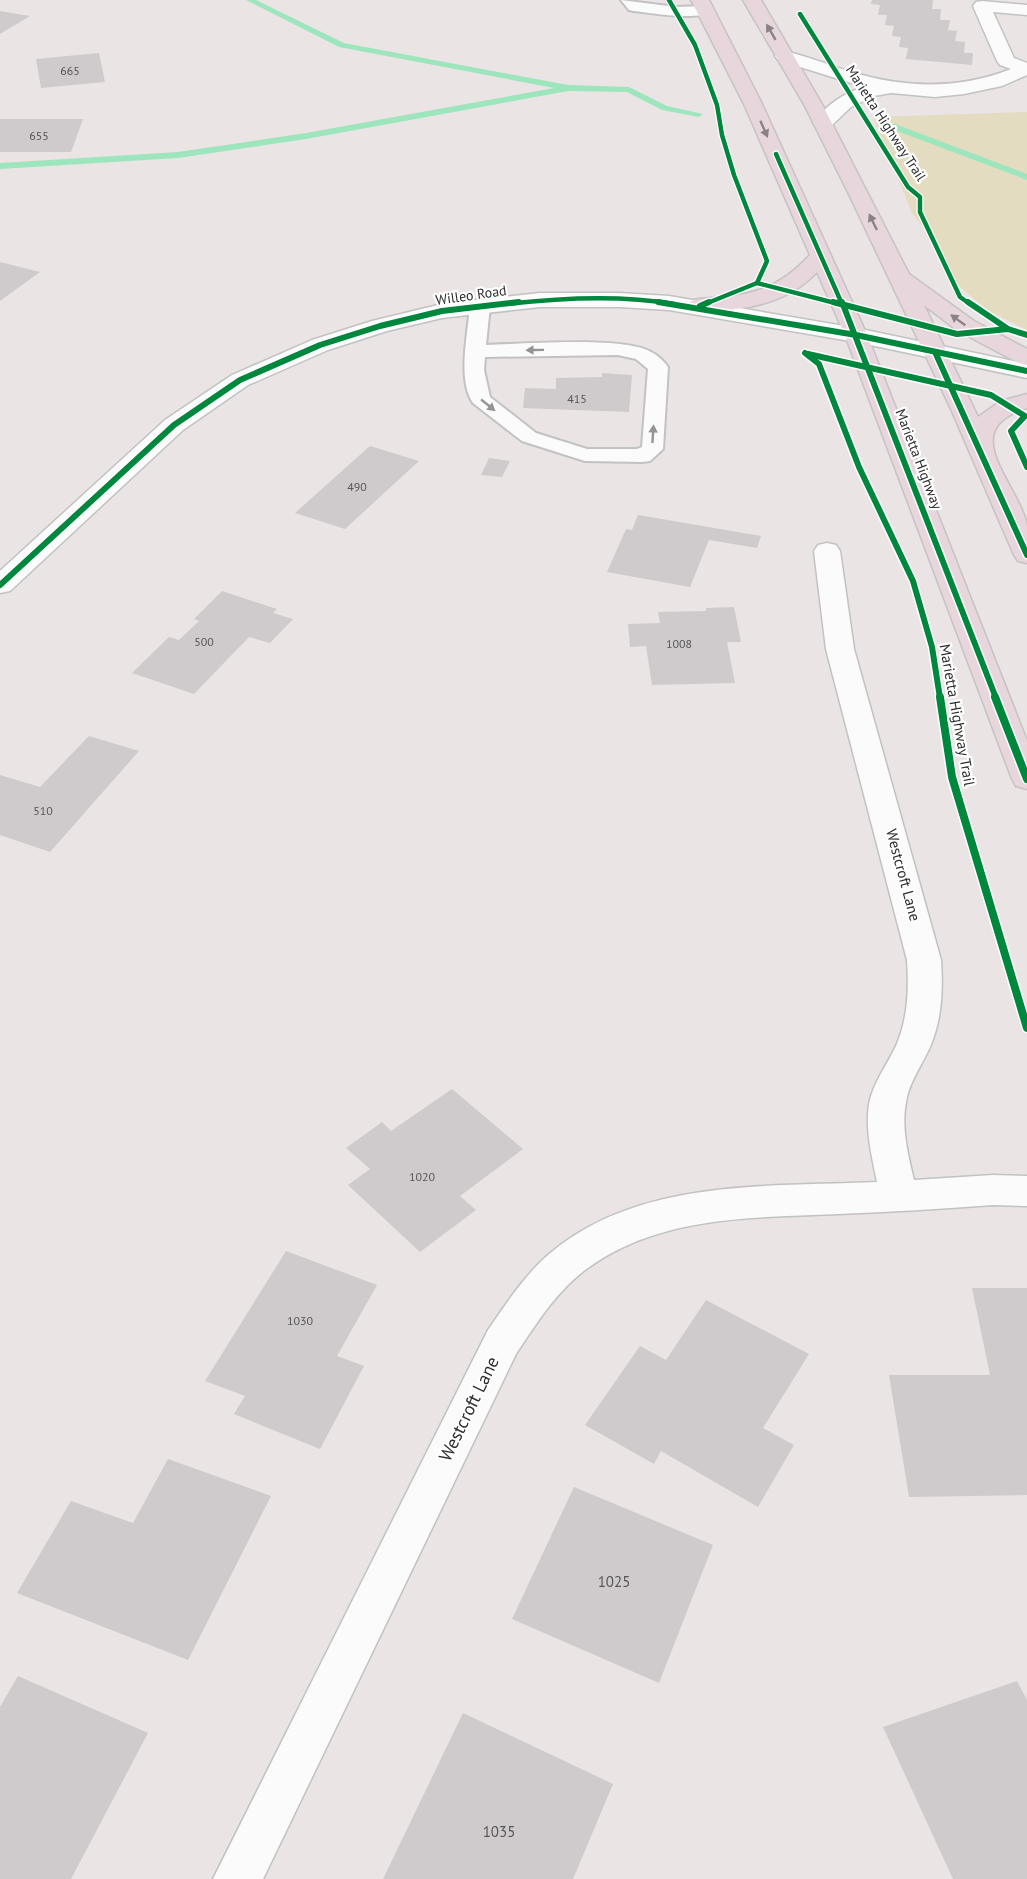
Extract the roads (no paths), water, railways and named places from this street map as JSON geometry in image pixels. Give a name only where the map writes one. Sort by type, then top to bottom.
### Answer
[{"type":"highway","points":[[752,0],[823,123],[979,445],[1027,555]]},
{"type":"highway","name":"Marietta Highway","points":[[702,5],[753,104],[856,335],[1027,779]]},
{"type":"highway","points":[[699,306],[743,301],[783,291],[806,274],[821,255]]},
{"type":"highway","points":[[898,275],[966,326],[1027,358]]},
{"type":"highway","points":[[979,445],[980,431],[992,416],[1009,406],[1027,401]]},
{"type":"street","points":[[1027,10],[982,6],[1006,61],[1027,69]]},
{"type":"street","points":[[784,56],[848,78],[889,88]]},
{"type":"street","points":[[823,123],[845,101],[866,91],[889,88],[945,91],[979,88],[1027,69]]},
{"type":"street","name":"Willeo Road","points":[[0,585],[174,425],[240,380],[320,345],[380,326],[442,311],[570,299],[644,301],[699,306],[856,335],[1027,371]]},
{"type":"street","name":"Westcroft Lane","points":[[826,551],[840,649],[924,960],[926,991],[924,1018],[887,1103],[885,1129],[899,1196]]},
{"type":"street","name":"Westcroft Lane","points":[[237,1879],[502,1342],[534,1295],[570,1259],[612,1235],[667,1213],[716,1204],[899,1196],[1016,1186]]},
{"type":"lane","points":[[628,0],[634,7],[676,11],[702,5]]},
{"type":"lane","points":[[475,351],[618,349],[643,355],[658,367],[652,449],[642,456],[585,455],[529,437],[480,399],[474,370],[475,351],[480,306]]},
{"type":"waterway","points":[[250,0],[342,45],[568,88]]},
{"type":"waterway","points":[[0,166],[178,155],[306,136],[568,88]]},
{"type":"waterway","points":[[568,88],[629,90],[665,108],[699,114]]},
{"type":"waterway","points":[[892,126],[1027,177]]}]
